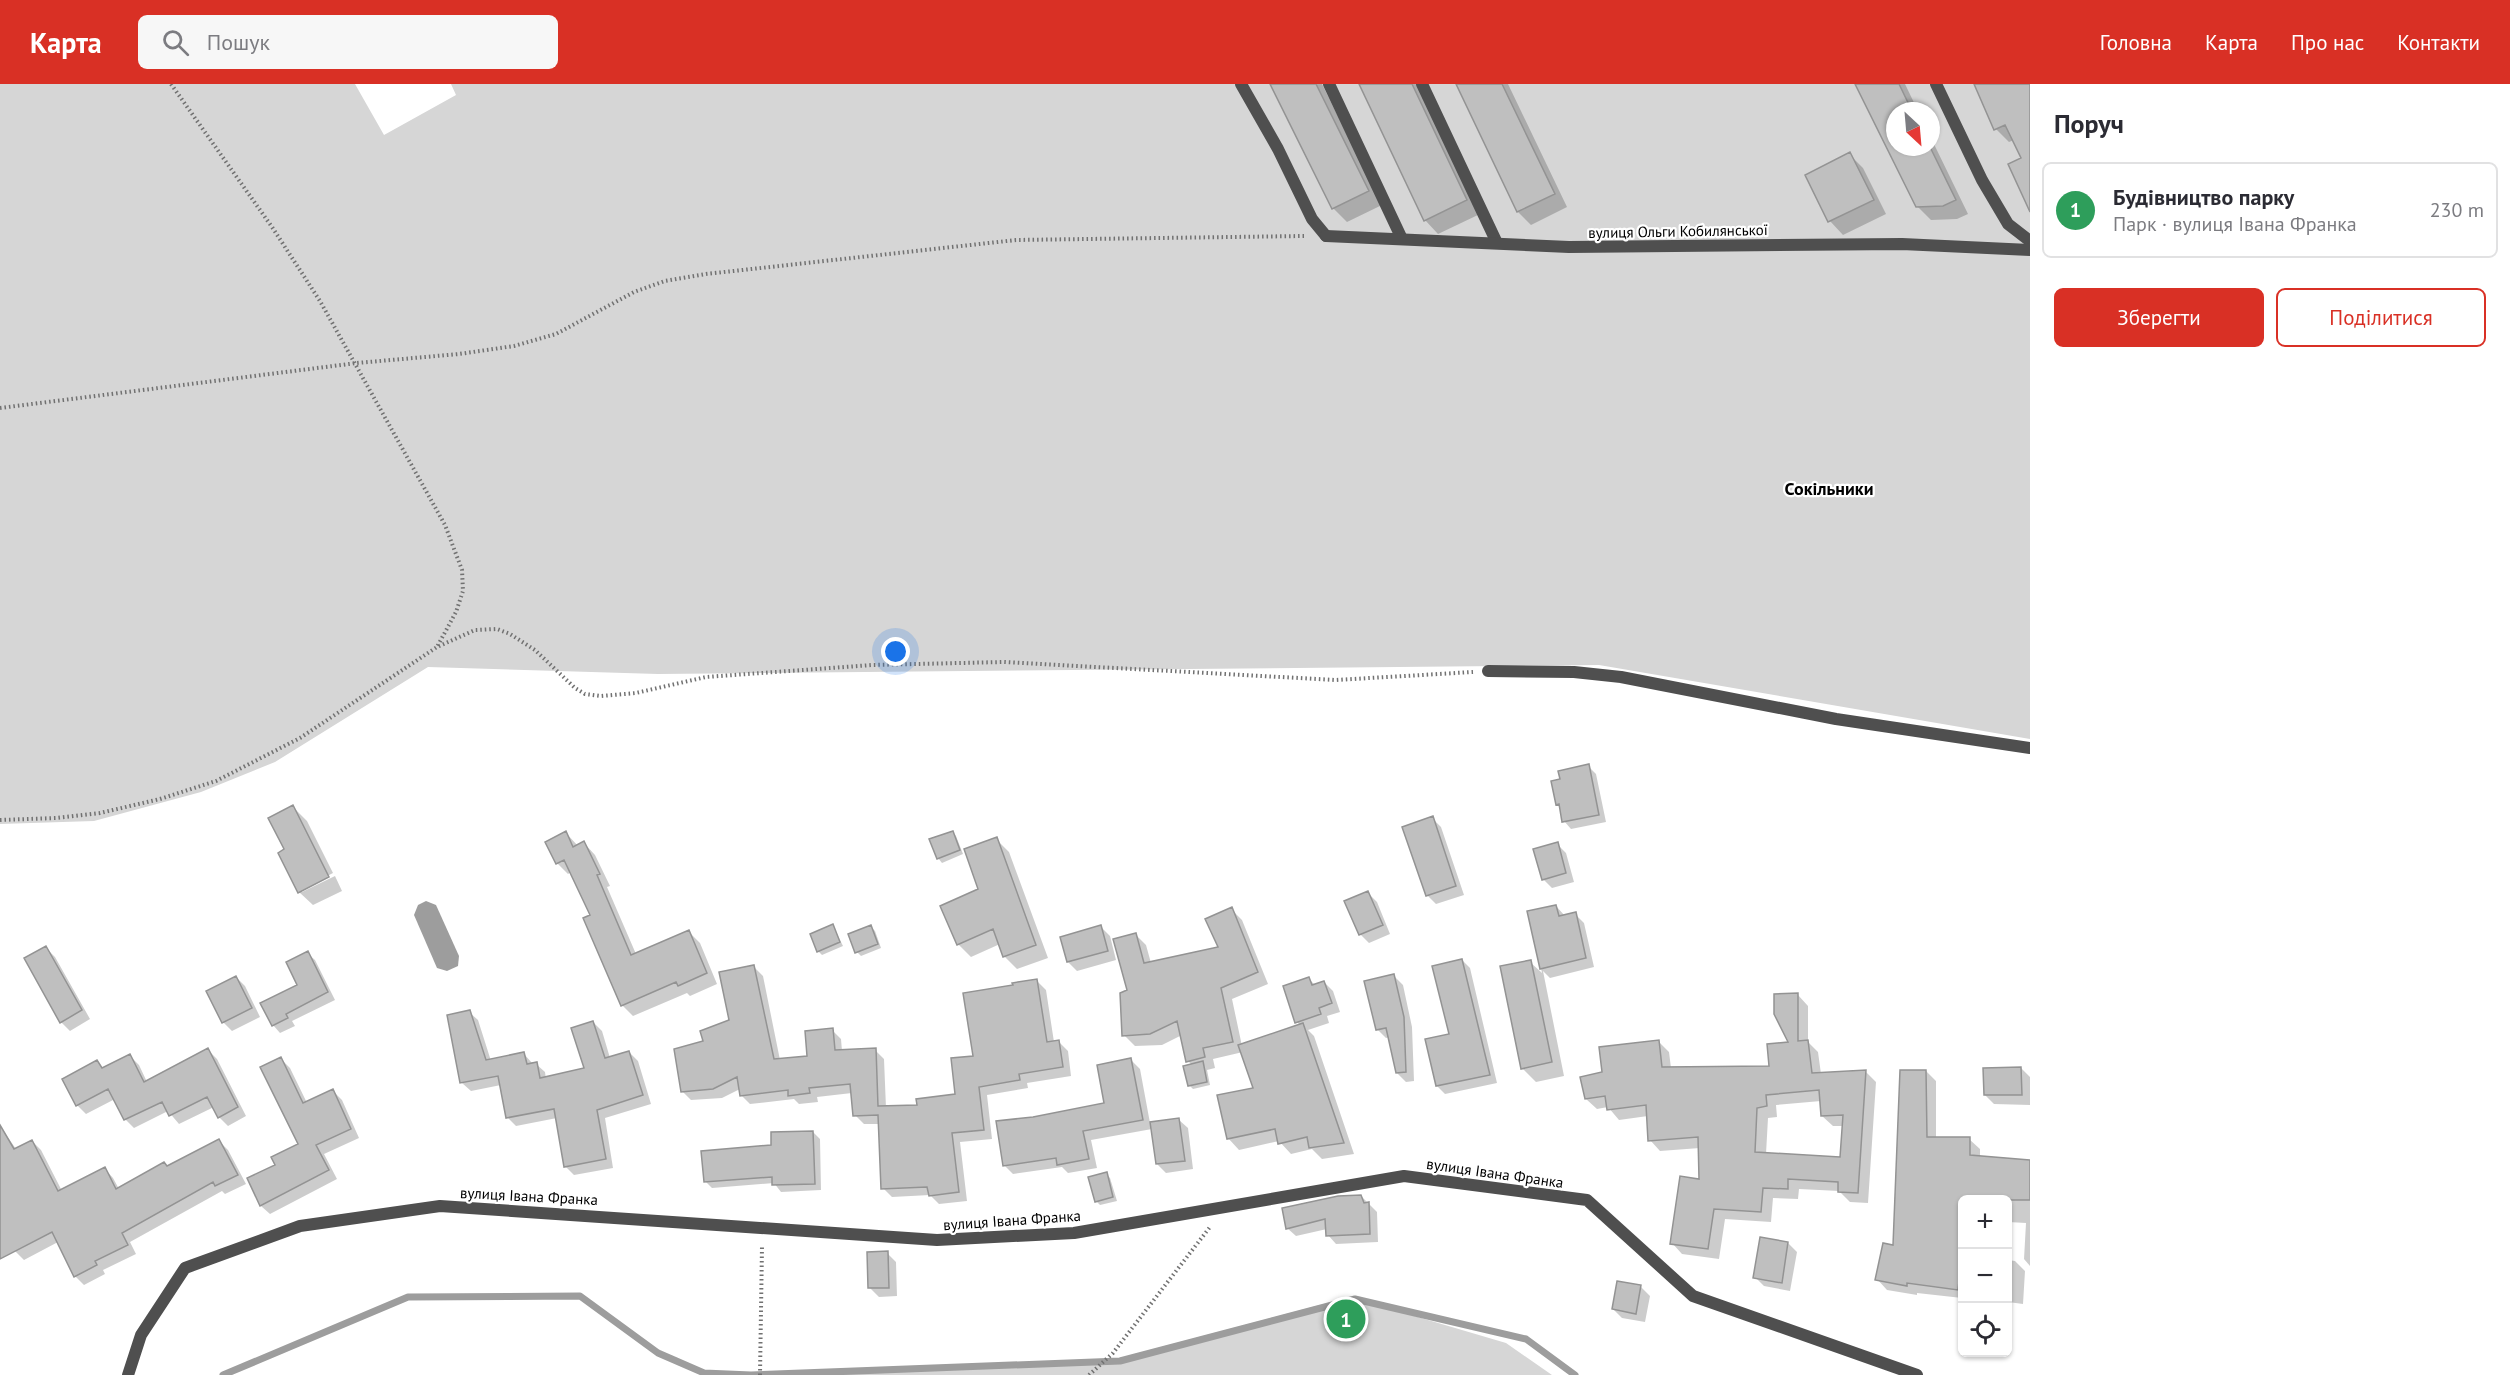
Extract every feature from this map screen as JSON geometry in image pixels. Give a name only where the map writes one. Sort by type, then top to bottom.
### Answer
[{"type":"street","points":[[1240,84],[1278,149],[1312,219],[1326,236]]},
{"type":"street","points":[[1329,84],[1402,239]]},
{"type":"street","points":[[1422,84],[1497,243]]},
{"type":"street","points":[[1936,84],[1982,180],[2008,224],[2030,241]]},
{"type":"street","name":"вулиця Ольги Кобилянської","points":[[1326,236],[1569,247],[1902,244],[2030,250]]},
{"type":"street","points":[[1488,671],[1565,672],[1621,677],[1836,719],[2030,748]]},
{"type":"street","name":"вулиця Івана Франка","points":[[128,1375],[141,1335],[185,1268],[300,1226],[440,1206],[937,1240],[1074,1233],[1404,1176],[1587,1200],[1693,1296],[1917,1375]]},
{"type":"path","points":[[171,84],[272,227],[320,301],[357,363],[446,525],[462,570],[463,591],[456,612],[437,647]]},
{"type":"path","points":[[0,408],[357,363],[459,354],[514,346],[556,334],[634,292],[665,281],[706,274],[1016,240],[1326,236]]},
{"type":"path","points":[[0,820],[56,818],[100,813],[160,799],[216,781],[300,738],[437,647],[475,630],[497,629],[510,634],[535,650],[575,688],[585,694],[600,696],[636,693],[706,677],[872,665],[1004,662],[1336,680],[1488,671]]},
{"type":"path","points":[[1089,1375],[1113,1353],[1227,1206]]},
{"type":"path","points":[[760,1375],[762,1227]]},
{"type":"shaded area","points":[[0,84],[355,84],[384,135],[456,95],[451,84],[2030,84],[2030,739],[1599,665],[658,674],[428,667],[275,762],[201,792],[94,821],[0,824]]},
{"type":"shaded area","points":[[426,901],[436,905],[459,956],[458,966],[447,971],[437,968],[414,915],[418,905]]},
{"type":"shaded area","points":[[1350,1297],[1506,1343],[1552,1375],[789,1375],[790,1372],[1116,1359]]},
{"type":"building","points":[[1270,84],[1316,84],[1369,191],[1332,209]]},
{"type":"building","points":[[1359,84],[1412,84],[1467,200],[1424,221]]},
{"type":"building","points":[[1456,84],[1502,84],[1555,194],[1517,212]]},
{"type":"building","points":[[1855,84],[1899,84],[1908,102],[1886,102],[1886,147]]},
{"type":"building","points":[[1974,84],[2030,84],[2030,212],[2008,164],[2021,158],[2005,125],[1994,130]]},
{"type":"building","points":[[1850,152],[1874,200],[1828,222],[1805,175]]},
{"type":"building","points":[[1891,156],[1934,156],[1956,200],[1943,206],[1916,207]]},
{"type":"building","points":[[1589,764],[1599,815],[1562,822],[1551,781],[1560,779],[1558,771]]},
{"type":"building","points":[[293,805],[329,877],[298,893],[278,853],[284,849],[268,818]]},
{"type":"building","points":[[1433,816],[1456,886],[1426,896],[1402,827]]},
{"type":"building","points":[[566,831],[573,847],[584,841],[600,874],[597,875],[631,955],[689,930],[707,973],[678,986],[676,982],[621,1006],[583,918],[590,915],[564,860],[556,864],[545,842]]},
{"type":"building","points":[[953,831],[960,850],[937,859],[929,839]]},
{"type":"building","points":[[997,837],[1036,945],[1003,957],[993,929],[957,945],[940,906],[978,889],[964,849]]},
{"type":"building","points":[[1558,842],[1566,873],[1542,880],[1533,849]]},
{"type":"building","points":[[1368,891],[1383,925],[1359,935],[1344,901]]},
{"type":"building","points":[[1556,905],[1559,916],[1576,912],[1586,958],[1540,969],[1527,911]]},
{"type":"building","points":[[1232,907],[1258,972],[1221,988],[1233,1042],[1203,1048],[1205,1057],[1186,1062],[1177,1021],[1150,1034],[1122,1036],[1120,993],[1127,990],[1113,939],[1136,933],[1144,963],[1218,947],[1205,919]]},
{"type":"building","points":[[833,924],[840,942],[817,952],[810,934]]},
{"type":"building","points":[[871,925],[878,944],[855,953],[848,934]]},
{"type":"building","points":[[1101,925],[1108,951],[1067,962],[1060,937]]},
{"type":"building","points":[[46,946],[82,1010],[60,1023],[24,958]]},
{"type":"building","points":[[308,951],[328,992],[286,1014],[288,1018],[272,1026],[260,1003],[297,985],[286,962]]},
{"type":"building","points":[[1462,959],[1490,1075],[1436,1086],[1425,1039],[1449,1034],[1432,966]]},
{"type":"building","points":[[1531,960],[1552,1062],[1521,1069],[1500,966]]},
{"type":"building","points":[[754,965],[774,1059],[807,1056],[805,1031],[833,1028],[835,1050],[876,1048],[878,1106],[917,1105],[916,1099],[955,1094],[951,1058],[973,1056],[963,993],[1037,979],[1047,1042],[1059,1040],[1063,1067],[1019,1074],[1020,1080],[979,1087],[984,1130],[952,1133],[959,1192],[929,1196],[927,1187],[881,1189],[878,1115],[853,1116],[850,1084],[809,1088],[810,1093],[788,1096],[788,1090],[740,1096],[737,1077],[713,1089],[681,1092],[674,1049],[703,1041],[700,1031],[729,1020],[719,972]]},
{"type":"building","points":[[1394,974],[1404,1017],[1406,1072],[1396,1073],[1386,1028],[1376,1030],[1364,981]]},
{"type":"building","points":[[236,976],[252,1008],[222,1023],[206,991]]},
{"type":"building","points":[[1309,977],[1312,985],[1324,981],[1332,1003],[1319,1008],[1321,1014],[1295,1023],[1283,986]]},
{"type":"building","points":[[1798,993],[1798,1041],[1808,1040],[1812,1073],[1866,1070],[1858,1193],[1838,1192],[1838,1182],[1788,1179],[1788,1189],[1763,1188],[1761,1212],[1714,1209],[1708,1249],[1670,1244],[1680,1176],[1699,1179],[1698,1137],[1648,1141],[1646,1105],[1607,1110],[1605,1096],[1585,1099],[1580,1077],[1602,1072],[1599,1047],[1659,1040],[1662,1067],[1769,1066],[1767,1044],[1788,1042],[1774,1014],[1774,994]],"holes":[[[1819,1090],[1821,1116],[1843,1115],[1840,1157],[1755,1152],[1757,1108],[1767,1106],[1766,1095]]]},
{"type":"building","points":[[470,1010],[486,1060],[524,1052],[527,1064],[537,1062],[540,1078],[584,1068],[571,1028],[593,1021],[605,1058],[629,1051],[643,1095],[597,1110],[606,1159],[564,1167],[554,1109],[506,1118],[498,1076],[460,1083],[447,1015]]},
{"type":"building","points":[[1303,1023],[1344,1143],[1309,1148],[1307,1137],[1278,1144],[1275,1129],[1227,1139],[1217,1095],[1253,1088],[1238,1045]]},
{"type":"building","points":[[208,1048],[238,1107],[218,1118],[207,1097],[169,1116],[162,1102],[124,1120],[108,1089],[76,1106],[62,1079],[97,1060],[102,1068],[130,1054],[144,1082]]},
{"type":"building","points":[[281,1057],[303,1103],[333,1089],[351,1129],[316,1145],[329,1170],[260,1206],[247,1178],[275,1165],[271,1157],[298,1144],[260,1067]]},
{"type":"building","points":[[1131,1058],[1143,1120],[1083,1131],[1089,1159],[1057,1165],[1056,1158],[1003,1166],[996,1121],[1033,1117],[1104,1103],[1097,1065]]},
{"type":"building","points":[[1203,1061],[1207,1082],[1188,1086],[1183,1066]]},
{"type":"building","points":[[2021,1067],[2022,1095],[1984,1095],[1983,1068]]},
{"type":"building","points":[[1900,1070],[1926,1070],[1927,1137],[1970,1137],[1970,1155],[2030,1160],[2030,1200],[2012,1200],[2012,1195],[1958,1195],[1958,1290],[1907,1283],[1907,1286],[1875,1280],[1883,1243],[1893,1245]]},
{"type":"building","points":[[1179,1118],[1185,1161],[1156,1164],[1150,1122]]},
{"type":"building","points":[[0,1125],[14,1149],[32,1140],[58,1191],[105,1167],[116,1189],[164,1162],[167,1166],[219,1139],[238,1175],[215,1186],[213,1182],[122,1233],[128,1245],[95,1261],[97,1265],[74,1277],[52,1232],[0,1259]]},
{"type":"building","points":[[813,1131],[815,1184],[772,1185],[772,1177],[704,1182],[701,1151],[771,1145],[771,1132]]},
{"type":"building","points":[[1107,1172],[1113,1197],[1095,1202],[1088,1177]]},
{"type":"building","points":[[1361,1195],[1364,1203],[1369,1202],[1370,1234],[1326,1236],[1325,1219],[1286,1229],[1282,1208],[1338,1196]]},
{"type":"building","points":[[1760,1237],[1788,1242],[1782,1283],[1753,1278]]},
{"type":"building","points":[[888,1251],[889,1288],[868,1288],[867,1252]]},
{"type":"building","points":[[1617,1281],[1641,1285],[1636,1314],[1612,1309]]},
{"type":"waterway","points":[[223,1375],[408,1297],[580,1296],[658,1353],[704,1373],[751,1375],[1120,1361],[1355,1299],[1526,1339],[1575,1375]]},
{"type":"place","name":"Будівництво парку","points":[[1346,1319]]},
{"type":"district","name":"Сокільники","points":[[1829,488]]}]
